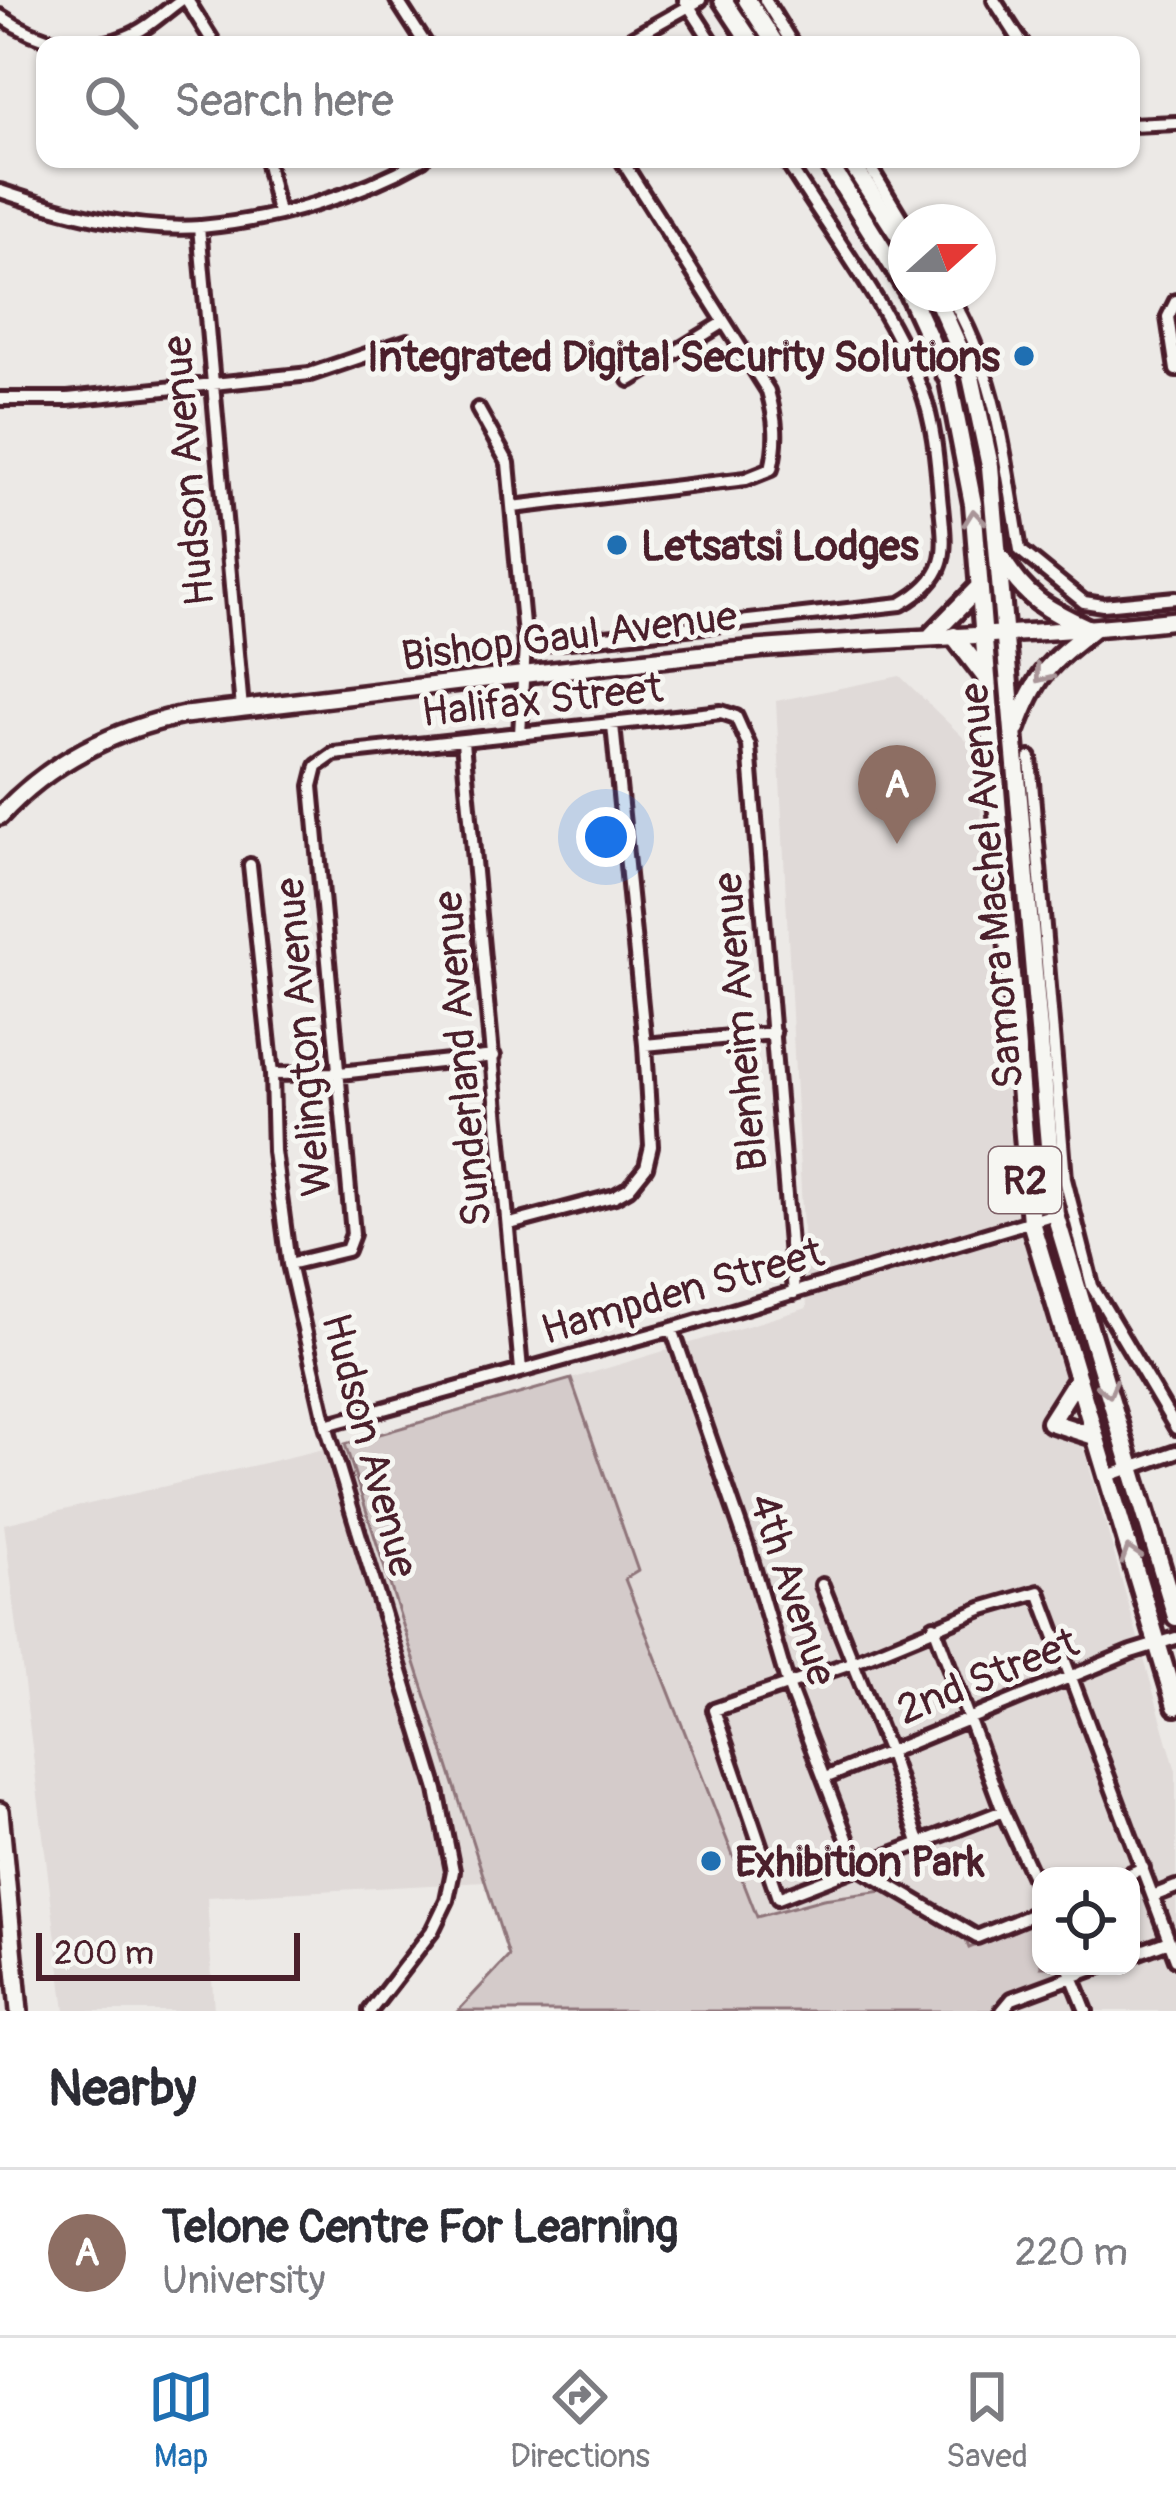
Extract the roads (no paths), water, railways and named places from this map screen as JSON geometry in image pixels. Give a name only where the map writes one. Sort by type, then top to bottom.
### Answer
[{"type":"highway","points":[[724,0],[747,36]]},
{"type":"highway","points":[[747,0],[770,36]]},
{"type":"highway","name":"R2","points":[[832,168],[888,259]]},
{"type":"highway","points":[[855,168],[888,219]]},
{"type":"highway","name":"R2","points":[[919,312],[937,348],[956,408],[973,503],[983,634]]},
{"type":"highway","name":"R2","points":[[944,312],[977,398],[1006,634]]},
{"type":"highway","points":[[1000,556],[1036,604],[1091,630],[1054,659],[1032,685],[1014,734]]},
{"type":"highway","points":[[932,635],[978,588]]},
{"type":"highway","name":"Samora Machel Avenue","points":[[983,634],[1031,1222],[1105,1477],[1167,1641],[1176,1706]]},
{"type":"highway","name":"Samora Machel Avenue","points":[[1006,634],[1055,1214],[1176,1617]]},
{"type":"highway","points":[[954,636],[987,681]]},
{"type":"highway","points":[[1078,1378],[1051,1422],[1094,1436]]},
{"type":"main road","name":"Bishop Gaul Avenue","points":[[0,816],[43,777],[99,743],[165,719],[524,674],[932,635],[1091,630],[1176,620]]},
{"type":"main road","points":[[0,1811],[22,2011]]},
{"type":"street","points":[[130,36],[184,0],[209,36]]},
{"type":"street","points":[[414,0],[400,4],[420,36]]},
{"type":"street","points":[[764,0],[787,36]]},
{"type":"street","points":[[994,0],[1017,36]]},
{"type":"street","points":[[635,36],[692,2],[709,36]]},
{"type":"street","points":[[0,16],[36,36]]},
{"type":"street","points":[[1140,125],[1176,123]]},
{"type":"street","points":[[268,168],[278,213]]},
{"type":"street","points":[[0,191],[73,212],[199,227],[278,213],[374,183],[405,168]]},
{"type":"street","points":[[513,507],[746,478],[771,469],[776,418],[768,391],[627,168]]},
{"type":"street","name":"Bishop Gaul Avenue","points":[[525,646],[901,604],[940,575],[945,548],[936,454],[923,392],[885,315],[790,168]]},
{"type":"street","points":[[871,168],[893,204]]},
{"type":"street","name":"Hudson Avenue","points":[[199,227],[242,709]]},
{"type":"street","points":[[1176,301],[1168,317],[1176,370]]},
{"type":"street","points":[[960,312],[992,392],[1020,550],[1084,602],[1103,605],[1176,598]]},
{"type":"street","points":[[630,380],[723,323]]},
{"type":"street","points":[[0,399],[68,399],[310,374],[408,341]]},
{"type":"street","points":[[478,409],[504,450],[513,507],[525,646],[520,734]]},
{"type":"street","name":"Halifax Street","points":[[323,759],[334,754],[721,712],[736,718],[749,746]]},
{"type":"street","points":[[510,1224],[615,1196],[629,1188],[646,1167],[651,1146],[613,725]]},
{"type":"street","name":"Sunderland Avenue","points":[[463,742],[521,1370]]},
{"type":"street","name":"Blenheim Avenue","points":[[749,746],[794,1292]]},
{"type":"street","points":[[1030,758],[1068,1195],[1091,1286],[1176,1428]]},
{"type":"street","name":"Welington Avenue","points":[[289,1264],[340,1253],[352,1244],[312,786],[323,759]]},
{"type":"street","name":"Hudson Avenue","points":[[250,865],[289,1264],[326,1425],[437,1790],[453,1871],[447,1900],[432,1931],[370,2011]]},
{"type":"street","points":[[645,1046],[774,1033]]},
{"type":"street","points":[[272,1074],[340,1073],[494,1056]]},
{"type":"street","name":"Hampden Street","points":[[326,1425],[672,1329],[1055,1214]]},
{"type":"street","name":"4th Avenue","points":[[672,1329],[788,1682],[858,1867]]},
{"type":"street","points":[[1105,1477],[1176,1452]]},
{"type":"street","points":[[1159,1560],[1176,1583]]},
{"type":"street","points":[[822,1585],[919,1842]]},
{"type":"street","points":[[1003,1811],[778,1898],[714,1717],[720,1706],[1039,1592],[1176,1959]]},
{"type":"street","points":[[934,1626],[1032,1875]]},
{"type":"street","name":"2nd Street","points":[[825,1778],[1167,1641]]},
{"type":"street","points":[[858,1867],[977,1937],[1032,1915]]},
{"type":"street","points":[[1153,1896],[1176,1887]]},
{"type":"street","points":[[1158,1910],[1176,1903]]},
{"type":"street","points":[[1140,1952],[1169,1941]]},
{"type":"street","points":[[1002,2011],[1012,1999],[1062,1975]]},
{"type":"street","points":[[1072,1975],[1086,2011]]},
{"type":"place","name":"Integrated Digital Security Solutions","points":[[1024,356]]},
{"type":"place","name":"Letsatsi Lodges","points":[[617,545]]},
{"type":"place","name":"Telone Centre For Learning","points":[[897,844]]},
{"type":"place","name":"Exhibition Park","points":[[711,1861]]}]
